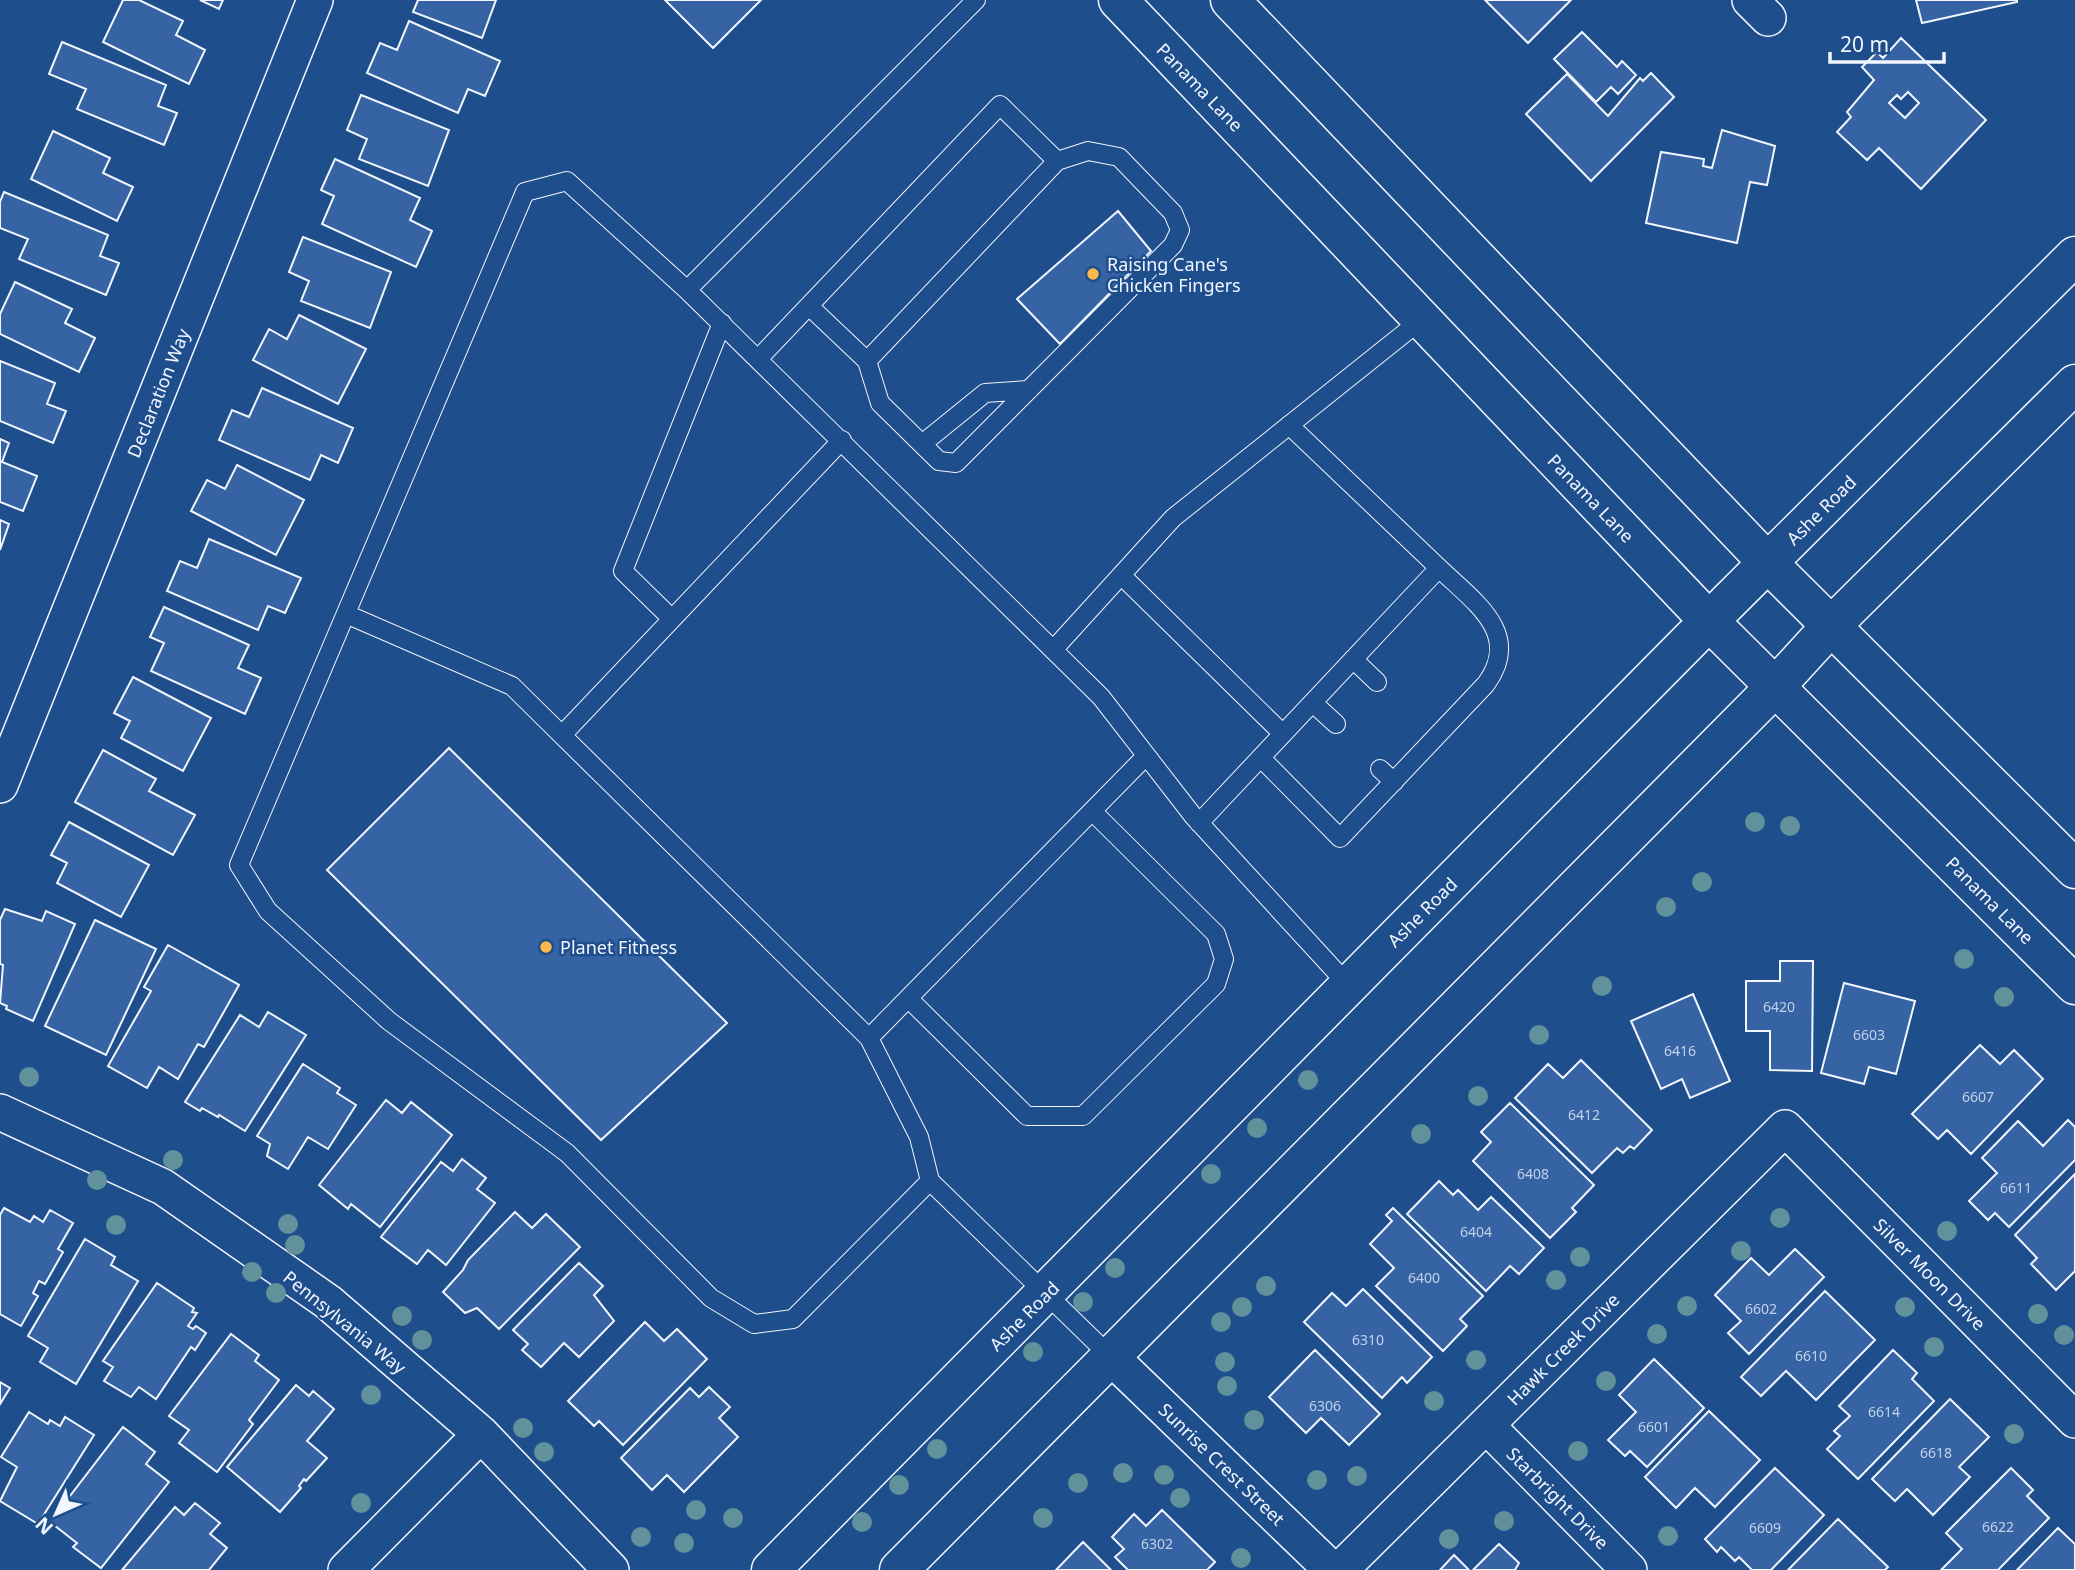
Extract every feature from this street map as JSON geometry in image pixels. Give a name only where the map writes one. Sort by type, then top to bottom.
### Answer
[{"type":"main road","name":"Panama Lane","points":[[1118,0],[1709,621],[2075,985]]},
{"type":"main road","points":[[1230,0],[1830,627],[2075,869]]},
{"type":"main road","name":"Ashe Road","points":[[771,1570],[1709,621],[2075,256]]},
{"type":"main road","points":[[899,1570],[1776,686],[1830,627],[2075,384]]},
{"type":"street","name":"Declaration Way","points":[[0,785],[315,0]]},
{"type":"street","name":"Pennsylvania Way","points":[[0,1112],[163,1187],[328,1302],[481,1434],[611,1570]]},
{"type":"street","name":"Silver Moon Drive","points":[[1785,1128],[2075,1420]]},
{"type":"street","name":"Hawk Creek Drive","points":[[1340,1570],[1785,1128]]},
{"type":"street","name":"Sunrise Crest Street","points":[[1112,1358],[1332,1570]]},
{"type":"street","name":"Starbright Drive","points":[[1486,1425],[1629,1570]]},
{"type":"street","points":[[346,1570],[481,1434]]},
{"type":"lane","points":[[687,290],[976,0]]},
{"type":"lane","points":[[759,358],[1000,105],[1056,161]]},
{"type":"lane","points":[[809,306],[867,361],[880,403],[940,461],[956,463],[1173,246],[1180,230],[1173,213],[1119,157],[1088,151],[1056,161],[867,361]]},
{"type":"lane","points":[[930,1181],[793,1319],[754,1324],[711,1298],[567,1153],[389,1021],[268,911],[239,865],[525,192],[567,181],[759,358],[1101,697],[1199,823],[1349,986]]},
{"type":"lane","points":[[1053,650],[1173,517],[1422,320]]},
{"type":"lane","points":[[672,619],[624,571],[722,323]]},
{"type":"lane","points":[[922,444],[985,393],[1029,390]]},
{"type":"lane","points":[[1261,758],[1340,838],[1394,782],[1429,733],[1486,684],[1496,671],[1502,649],[1489,617],[1289,425]]},
{"type":"lane","points":[[562,735],[842,440]]},
{"type":"lane","points":[[1199,823],[1438,568]]},
{"type":"lane","points":[[1121,575],[1283,734]]},
{"type":"lane","points":[[346,614],[512,686],[869,1038],[919,1137],[930,1181],[1112,1358]]},
{"type":"lane","points":[[1353,659],[1377,682]]},
{"type":"lane","points":[[1313,702],[1336,724]]},
{"type":"lane","points":[[869,1038],[1146,756]]},
{"type":"lane","points":[[1380,769],[1394,782]]},
{"type":"lane","points":[[908,998],[1027,1116],[1083,1116],[1216,984],[1224,959],[1216,934],[1091,811]]},
{"type":"building","points":[[123,0],[139,0],[183,21],[176,35],[205,50],[189,84],[103,42]]},
{"type":"building","points":[[200,0],[223,0],[219,9]]},
{"type":"building","points":[[418,0],[496,0],[482,38],[413,12]]},
{"type":"building","points":[[665,0],[761,0],[713,48]]},
{"type":"building","points":[[1485,0],[1571,0],[1528,43]]},
{"type":"building","points":[[1916,0],[2017,0],[2017,2],[1922,23]]},
{"type":"building","points":[[409,21],[500,61],[485,96],[468,89],[458,113],[367,73],[380,43],[397,50]]},
{"type":"building","points":[[1582,32],[1617,67],[1622,61],[1636,75],[1618,94],[1611,87],[1596,102],[1554,59]]},
{"type":"building","points":[[1901,38],[1986,120],[1921,189],[1879,148],[1867,160],[1837,132],[1851,117],[1847,112],[1874,80],[1862,67],[1877,52],[1883,58]],"holes":[[[1908,92],[1919,103],[1905,118],[1889,103],[1897,95],[1901,99]]]},
{"type":"building","points":[[62,42],[166,85],[158,106],[177,113],[164,145],[77,109],[86,89],[49,74]]},
{"type":"building","points":[[1651,73],[1674,97],[1591,181],[1526,114],[1567,74],[1608,116],[1640,78],[1643,81]]},
{"type":"building","points":[[361,95],[449,130],[428,186],[359,159],[367,139],[347,130]]},
{"type":"building","points":[[1722,130],[1775,146],[1767,185],[1750,182],[1737,243],[1646,223],[1661,152],[1704,159],[1703,166],[1712,168]]},
{"type":"building","points":[[53,131],[110,158],[103,173],[133,187],[117,221],[31,179]]},
{"type":"building","points":[[335,159],[420,198],[410,220],[432,231],[416,267],[322,224],[334,196],[321,190]]},
{"type":"building","points":[[4,192],[108,235],[100,256],[119,263],[106,295],[19,259],[28,239],[0,228],[0,202]]},
{"type":"building","points":[[1118,211],[1151,251],[1060,344],[1017,299]]},
{"type":"building","points":[[303,237],[391,272],[370,328],[301,301],[309,281],[289,272]]},
{"type":"building","points":[[15,282],[72,309],[65,323],[95,338],[79,372],[0,334],[0,314]]},
{"type":"building","points":[[299,315],[366,349],[338,404],[253,360],[269,329],[287,339]]},
{"type":"building","points":[[0,361],[55,383],[47,404],[66,411],[53,443],[0,421]]},
{"type":"building","points":[[262,388],[353,428],[338,463],[321,455],[310,480],[219,440],[232,410],[249,417]]},
{"type":"building","points":[[0,439],[9,443],[2,462],[37,476],[23,511],[0,502]]},
{"type":"building","points":[[237,465],[304,500],[276,555],[191,511],[207,480],[225,489]]},
{"type":"building","points":[[0,520],[9,524],[0,550]]},
{"type":"building","points":[[209,539],[301,578],[285,613],[268,606],[258,630],[167,591],[180,561],[197,568]]},
{"type":"building","points":[[164,607],[249,645],[238,668],[261,678],[245,714],[151,671],[164,643],[150,637]]},
{"type":"building","points":[[133,677],[211,718],[183,771],[121,738],[130,721],[114,713]]},
{"type":"building","points":[[449,748],[727,1023],[601,1140],[327,870]]},
{"type":"building","points":[[103,750],[156,779],[149,791],[195,815],[173,855],[75,802]]},
{"type":"building","points":[[69,822],[149,865],[121,917],[57,883],[67,863],[51,855]]},
{"type":"building","points":[[5,909],[42,921],[46,911],[75,924],[33,1021],[6,1009],[7,1006],[0,1003],[3,965],[0,964],[0,920]]},
{"type":"building","points":[[95,920],[156,949],[106,1055],[45,1026]]},
{"type":"building","points":[[168,945],[239,985],[204,1047],[198,1044],[178,1079],[159,1067],[147,1088],[108,1066],[151,991],[144,987]]},
{"type":"building","points":[[1780,961],[1813,961],[1812,1071],[1770,1070],[1770,1031],[1746,1031],[1746,981],[1780,981]]},
{"type":"building","points":[[1844,983],[1915,1001],[1896,1074],[1869,1067],[1864,1084],[1821,1073]]},
{"type":"building","points":[[1693,994],[1730,1081],[1690,1098],[1682,1079],[1661,1089],[1631,1021]]},
{"type":"building","points":[[268,1012],[306,1035],[245,1131],[219,1115],[218,1117],[202,1108],[200,1111],[185,1102],[240,1015],[259,1027]]},
{"type":"building","points":[[1980,1045],[2000,1064],[2014,1050],[2043,1079],[1971,1154],[1947,1130],[1938,1139],[1912,1114]]},
{"type":"building","points":[[1581,1060],[1652,1130],[1634,1149],[1630,1146],[1623,1153],[1617,1148],[1592,1173],[1515,1098],[1548,1064],[1563,1078]]},
{"type":"building","points":[[303,1064],[340,1088],[337,1093],[356,1105],[328,1149],[308,1137],[288,1169],[267,1156],[270,1144],[257,1136]]},
{"type":"building","points":[[386,1100],[402,1113],[411,1102],[452,1135],[380,1227],[351,1204],[348,1209],[319,1185]]},
{"type":"building","points":[[1510,1103],[1594,1185],[1572,1208],[1576,1212],[1550,1238],[1473,1161],[1491,1142],[1481,1132]]},
{"type":"building","points":[[2068,1120],[2075,1127],[2075,1160],[2009,1227],[1995,1213],[1988,1220],[1969,1201],[1997,1173],[1982,1158],[2018,1121],[2043,1146]]},
{"type":"building","points":[[462,1159],[486,1178],[477,1189],[495,1203],[446,1265],[428,1250],[417,1264],[381,1237],[441,1162],[453,1171]]},
{"type":"building","points":[[2075,1174],[2075,1271],[2056,1290],[2031,1264],[2037,1258],[2015,1235]]},
{"type":"building","points":[[1439,1181],[1453,1195],[1458,1190],[1478,1210],[1491,1197],[1544,1248],[1519,1274],[1510,1266],[1486,1291],[1407,1214]]},
{"type":"building","points":[[4,1208],[30,1222],[34,1216],[43,1222],[50,1210],[73,1223],[58,1249],[63,1252],[45,1284],[39,1281],[33,1293],[38,1296],[21,1326],[0,1314],[0,1215]]},
{"type":"building","points":[[1393,1208],[1483,1296],[1460,1319],[1467,1326],[1443,1351],[1376,1286],[1394,1268],[1370,1244],[1392,1221],[1386,1215]]},
{"type":"building","points":[[515,1212],[532,1228],[546,1214],[580,1247],[499,1329],[477,1308],[465,1313],[443,1292],[463,1270],[468,1260]]},
{"type":"building","points":[[85,1239],[115,1257],[111,1265],[138,1281],[76,1384],[40,1362],[48,1348],[28,1336]]},
{"type":"building","points":[[1795,1249],[1824,1277],[1749,1354],[1728,1333],[1741,1321],[1715,1295],[1751,1258],[1769,1275]]},
{"type":"building","points":[[579,1263],[603,1286],[594,1295],[614,1321],[579,1357],[564,1343],[541,1367],[522,1350],[528,1344],[513,1330]]},
{"type":"building","points":[[157,1283],[194,1308],[192,1312],[197,1313],[188,1326],[193,1329],[196,1326],[206,1333],[195,1350],[191,1347],[156,1399],[139,1387],[131,1397],[104,1381],[113,1367],[103,1361]]},
{"type":"building","points":[[1363,1289],[1432,1357],[1407,1383],[1402,1377],[1382,1398],[1304,1322],[1332,1293],[1346,1306]]},
{"type":"building","points":[[1825,1291],[1875,1340],[1816,1400],[1786,1371],[1761,1396],[1741,1377]]},
{"type":"building","points":[[645,1322],[664,1341],[677,1329],[707,1359],[623,1445],[599,1421],[594,1426],[568,1401]]},
{"type":"building","points":[[231,1334],[259,1355],[255,1361],[279,1380],[249,1420],[253,1424],[217,1472],[179,1443],[189,1430],[169,1416]]},
{"type":"building","points":[[1315,1350],[1380,1414],[1349,1445],[1321,1418],[1306,1433],[1269,1397]]},
{"type":"building","points":[[1893,1350],[1917,1373],[1912,1379],[1934,1401],[1858,1479],[1827,1449],[1840,1436],[1834,1431],[1850,1416],[1839,1406]]},
{"type":"building","points":[[1654,1359],[1704,1408],[1647,1467],[1630,1451],[1625,1456],[1608,1440],[1636,1412],[1619,1395]]},
{"type":"building","points":[[0,1382],[10,1388],[0,1404]]},
{"type":"building","points":[[296,1385],[309,1396],[313,1391],[334,1409],[307,1441],[327,1458],[306,1481],[304,1479],[299,1486],[301,1488],[280,1512],[227,1467]]},
{"type":"building","points":[[709,1387],[730,1407],[719,1418],[738,1437],[684,1492],[667,1475],[652,1490],[621,1458],[690,1388],[699,1397]]},
{"type":"building","points":[[1950,1399],[1989,1437],[1959,1467],[1970,1477],[1933,1515],[1907,1489],[1895,1501],[1872,1479]]},
{"type":"building","points":[[1709,1411],[1760,1460],[1715,1507],[1695,1488],[1676,1508],[1645,1477]]},
{"type":"building","points":[[29,1412],[48,1424],[50,1420],[60,1426],[65,1417],[94,1435],[38,1524],[0,1501],[17,1467],[1,1457]]},
{"type":"building","points":[[123,1427],[155,1452],[146,1464],[169,1482],[101,1568],[73,1547],[77,1543],[50,1522]]},
{"type":"building","points":[[1775,1468],[1824,1515],[1771,1570],[1752,1570],[1739,1557],[1735,1561],[1721,1547],[1717,1552],[1705,1539]]},
{"type":"building","points":[[2011,1468],[2033,1490],[2027,1496],[2049,1518],[1998,1570],[1941,1570],[1962,1549],[1946,1533]]},
{"type":"building","points":[[195,1503],[220,1523],[210,1534],[227,1548],[209,1570],[122,1570],[175,1507],[184,1515]]},
{"type":"building","points":[[1162,1510],[1215,1562],[1207,1570],[1128,1570],[1115,1557],[1124,1549],[1112,1537],[1134,1514],[1146,1526]]},
{"type":"building","points":[[1838,1519],[1888,1567],[1885,1570],[1788,1570]]},
{"type":"building","points":[[2058,1528],[2075,1544],[2075,1570],[2017,1570]]},
{"type":"building","points":[[1083,1542],[1111,1570],[1056,1570]]},
{"type":"building","points":[[1499,1544],[1519,1563],[1515,1570],[1473,1570]]},
{"type":"building","points":[[1454,1555],[1469,1570],[1440,1570]]},
{"type":"place","name":"Raising Cane's Chicken Fingers","points":[[1093,274]]},
{"type":"place","name":"Planet Fitness","points":[[546,947]]}]
